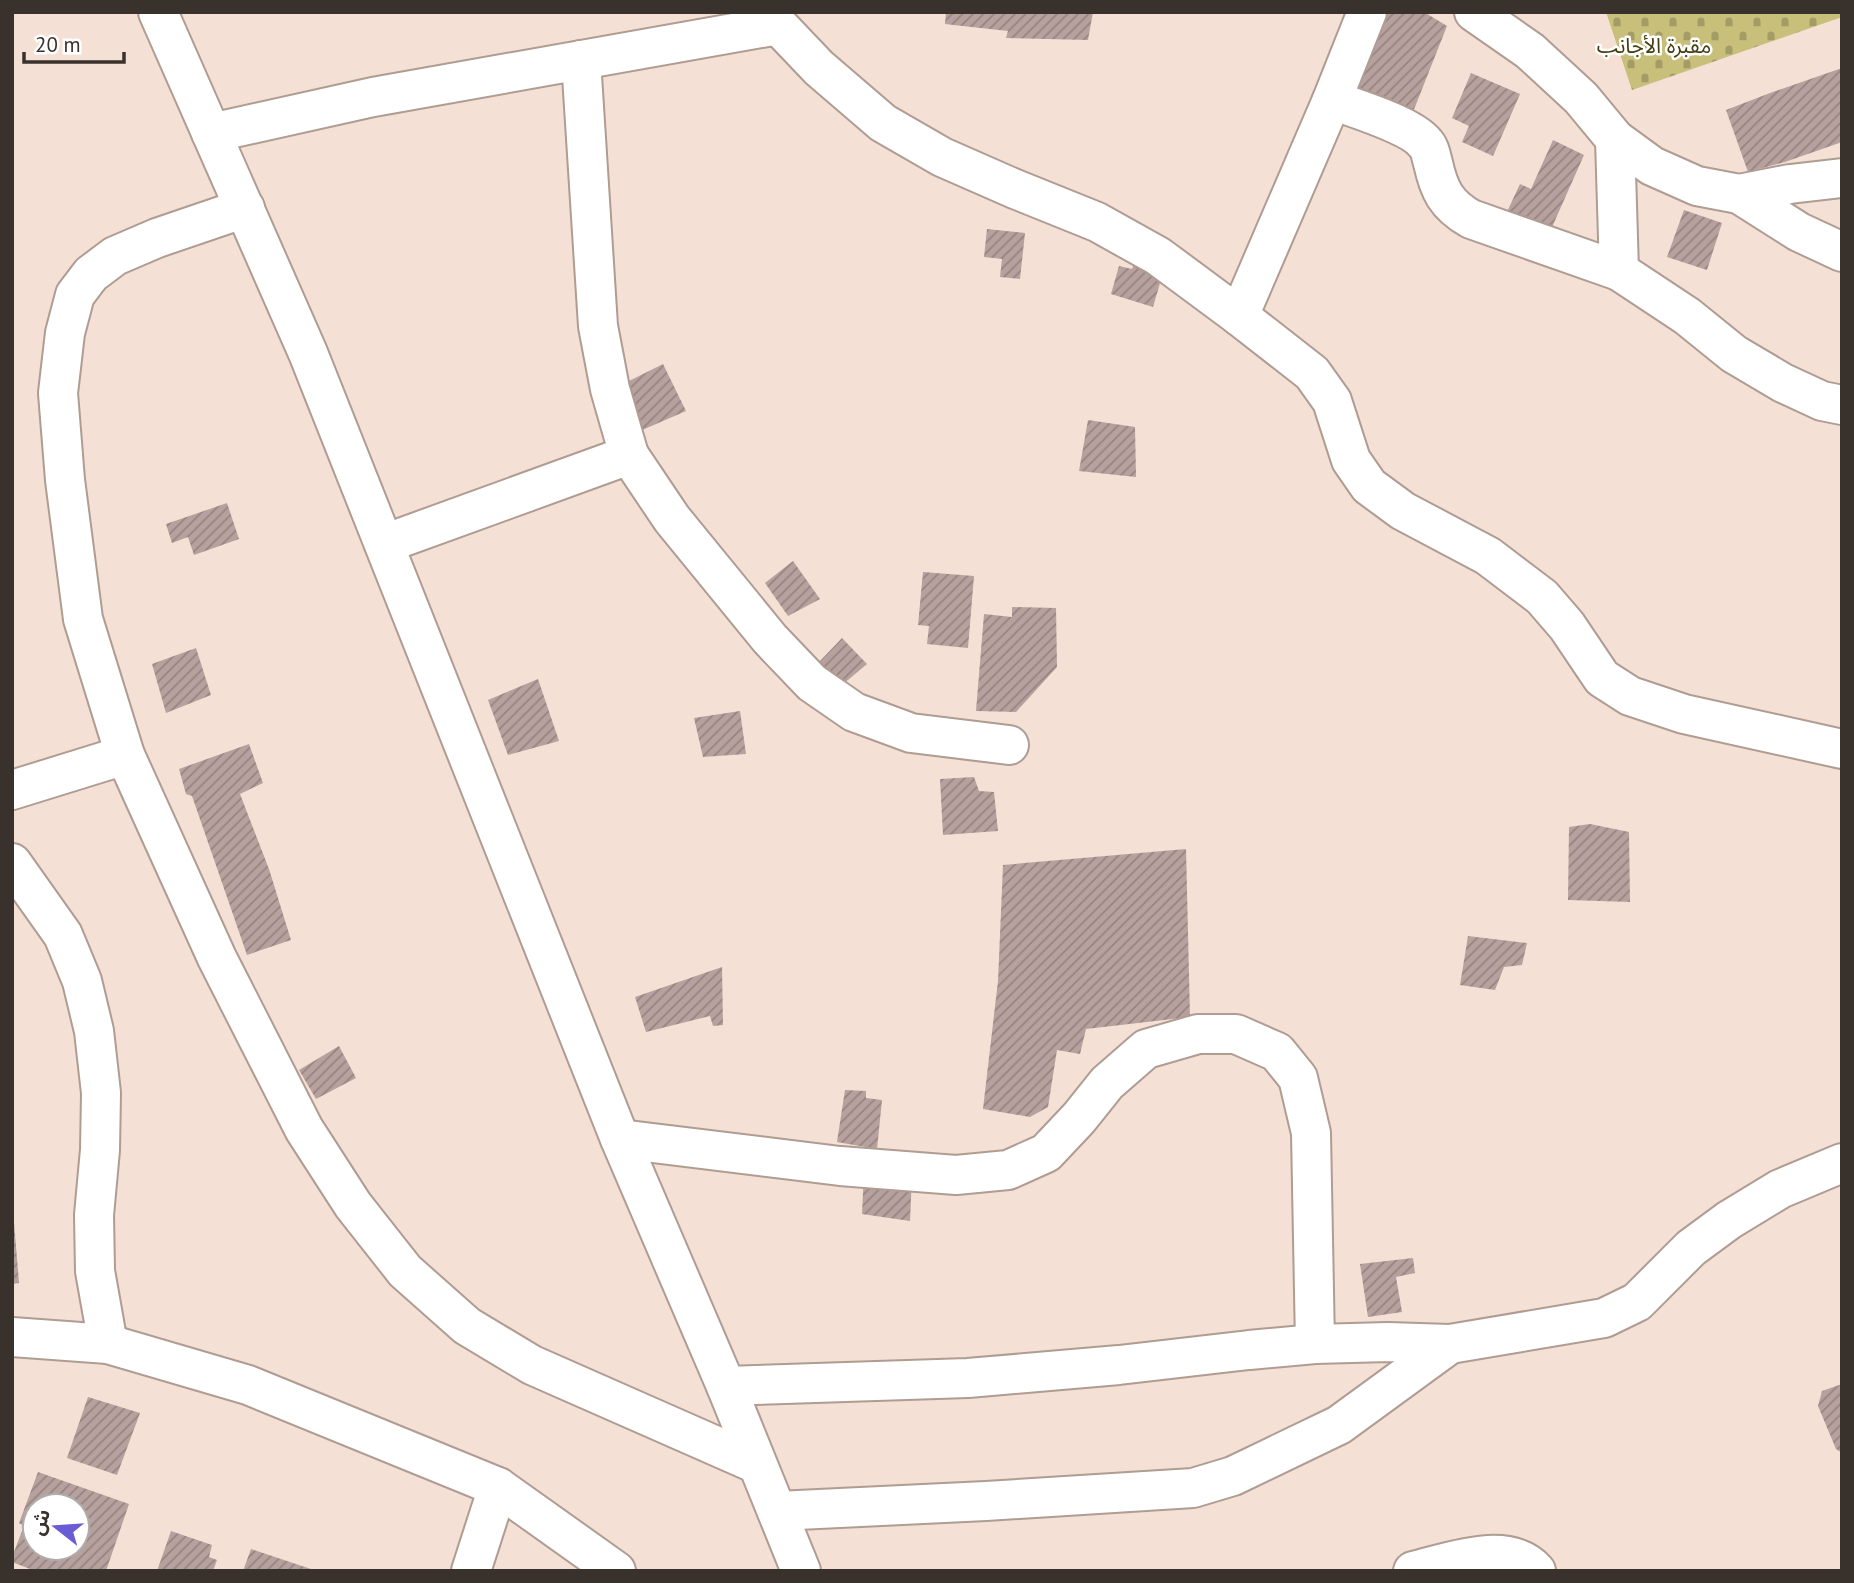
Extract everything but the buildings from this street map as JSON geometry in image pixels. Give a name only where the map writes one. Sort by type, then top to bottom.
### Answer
[{"type":"street","points":[[158,12],[308,353],[620,1139],[757,1464],[797,1551],[986,1501],[1193,1488],[1233,1476],[1339,1425],[1450,1343]]},
{"type":"street","points":[[1239,316],[1367,12]]},
{"type":"street","points":[[1474,12],[1530,51],[1581,98],[1615,139],[1652,166],[1697,186],[1739,194],[1799,232],[1842,252]]},
{"type":"street","points":[[211,133],[373,97],[581,61],[774,18],[819,68],[883,123],[942,157],[1097,222],[1158,256],[1312,373],[1332,401],[1351,460],[1369,486],[1403,511],[1488,556],[1542,597],[1567,626],[1602,678],[1630,696],[1684,714],[1842,749]]},
{"type":"street","points":[[581,61],[598,326],[610,389],[629,455],[671,519],[770,639],[812,683],[854,712],[911,733],[1009,745]]},
{"type":"street","points":[[1332,100],[1406,128],[1426,143],[1444,197],[1457,211],[1471,219],[1619,271],[1687,316],[1734,354],[1783,383],[1822,401],[1842,405]]},
{"type":"street","points":[[1615,139],[1619,271]]},
{"type":"street","points":[[1739,194],[1842,178]]},
{"type":"street","points":[[245,208],[157,238],[115,256],[91,274],[75,295],[65,333],[58,393],[65,480],[83,619],[115,757],[304,1129],[353,1205],[405,1271],[467,1326],[532,1365],[757,1464]]},
{"type":"street","points":[[384,544],[629,455]]},
{"type":"street","points":[[12,790],[115,757]]},
{"type":"street","points":[[18,880],[63,935],[82,981],[94,1031],[101,1093],[100,1150],[94,1215],[95,1271],[108,1344]]},
{"type":"street","points":[[620,1139],[840,1166],[956,1175],[1008,1170],[1046,1153],[1107,1083],[1146,1049],[1198,1034],[1236,1034],[1277,1052],[1298,1078],[1311,1133],[1315,1344]]},
{"type":"street","points":[[726,1386],[968,1378],[1315,1344],[1450,1343],[1604,1318],[1637,1301],[1691,1248],[1729,1220],[1780,1189],[1842,1163]]},
{"type":"street","points":[[12,1337],[108,1344],[248,1385],[498,1487],[616,1571]]},
{"type":"street","points":[[471,1571],[498,1487]]},
{"type":"street","points":[[1413,1571],[1478,1556],[1496,1555],[1514,1556],[1530,1563],[1536,1571]]},
{"type":"green space","name":"مقبرة الأجانب","points":[[1606,12],[1842,12],[1842,17],[1632,90]]}]
